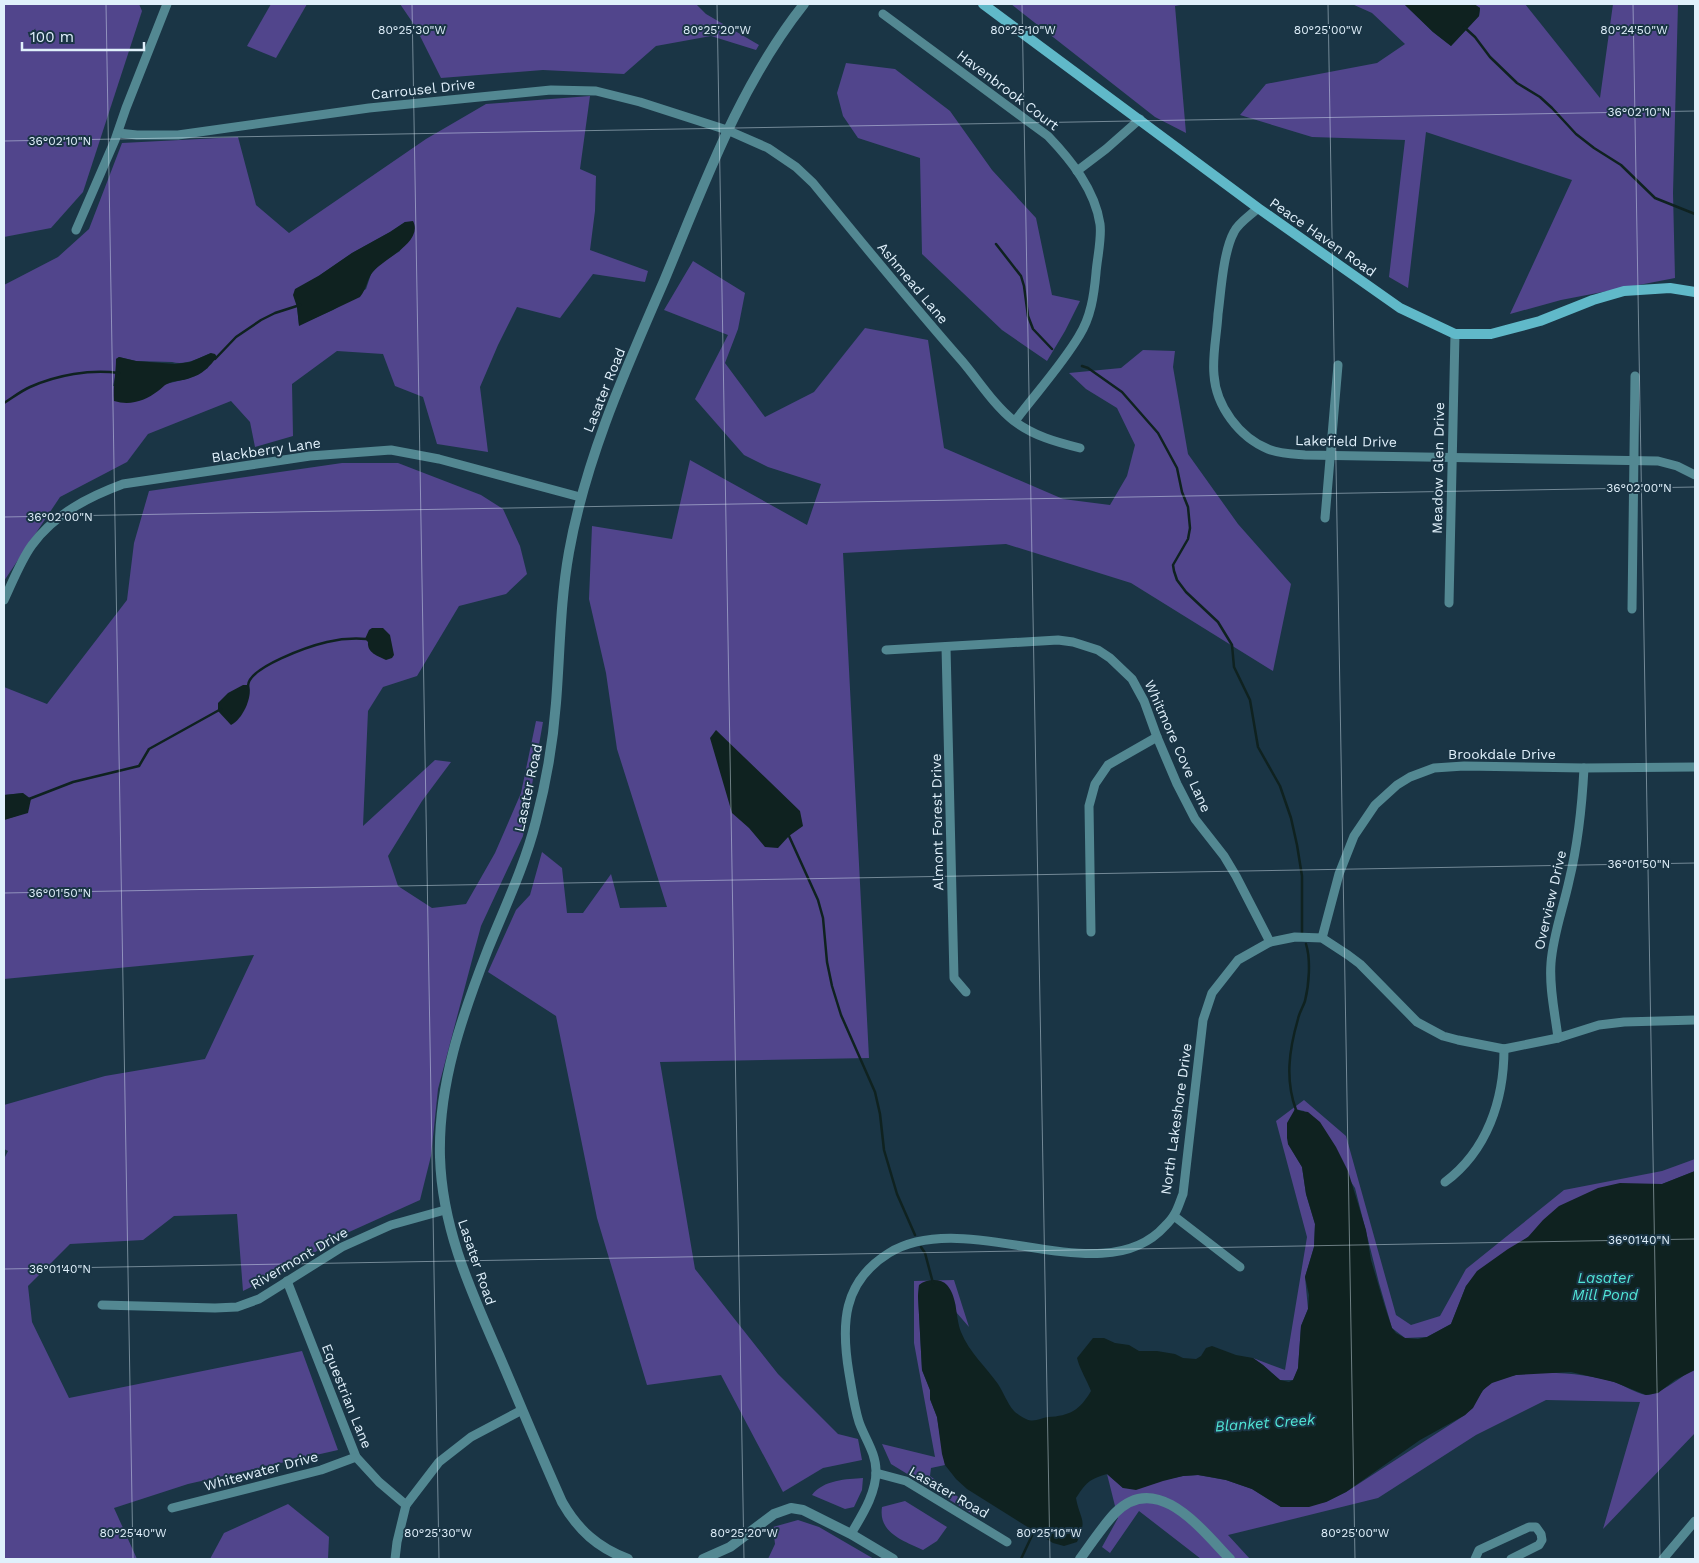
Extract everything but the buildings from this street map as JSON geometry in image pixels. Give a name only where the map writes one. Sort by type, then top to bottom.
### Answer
[{"type":"main road","name":"Peace Haven Road","points":[[983,4],[1258,208],[1400,308],[1455,334],[1491,334],[1540,321],[1594,300],[1624,291],[1670,288],[1695,292]]},
{"type":"street","points":[[76,230],[118,133],[167,4]]},
{"type":"street","name":"Lasater Road","points":[[628,1559],[614,1554],[594,1542],[580,1529],[562,1502],[464,1274],[454,1243],[441,1180],[440,1137],[443,1097],[448,1066],[484,960],[528,848],[543,795],[555,715],[566,565],[580,497],[608,413],[727,130],[761,66],[804,4]]},
{"type":"street","name":"Havenbrook Court","points":[[883,14],[1048,136],[1067,156],[1087,186],[1100,225],[1094,296],[1089,315],[1080,335],[1015,421]]},
{"type":"street","name":"Carrousel Drive","points":[[118,133],[178,135],[369,108],[551,90],[596,91],[640,102],[727,130]]},
{"type":"street","points":[[1077,171],[1140,120]]},
{"type":"street","name":"Ashmead Lane","points":[[727,130],[768,148],[796,167],[813,183],[999,408],[1035,434],[1080,448]]},
{"type":"street","name":"Lakefield Drive","points":[[1258,208],[1234,231],[1227,253],[1220,297],[1214,375],[1217,394],[1228,414],[1243,433],[1267,448],[1284,454],[1658,461],[1677,466],[1695,475]]},
{"type":"street","name":"Meadow Glen Drive","points":[[1449,603],[1455,334]]},
{"type":"street","points":[[1324,518],[1338,365]]},
{"type":"street","points":[[1632,609],[1635,376]]},
{"type":"street","name":"Blackberry Lane","points":[[4,600],[31,546],[53,522],[70,508],[99,492],[123,484],[310,456],[391,450],[439,459],[580,497]]},
{"type":"street","name":"Whitmore Cove Lane","points":[[886,650],[1058,640],[1073,642],[1098,650],[1116,663],[1132,679],[1144,701],[1156,737],[1177,784],[1195,819],[1224,856],[1270,942]]},
{"type":"street","name":"Almont Forest Drive","points":[[946,647],[954,978],[966,992]]},
{"type":"street","points":[[1091,932],[1089,806],[1095,784],[1108,765],[1156,737]]},
{"type":"street","name":"Brookdale Drive","points":[[1322,938],[1339,874],[1354,836],[1375,805],[1397,785],[1410,777],[1434,768],[1504,765],[1584,768],[1695,767]]},
{"type":"street","name":"Overview Drive","points":[[1558,1038],[1551,992],[1552,955],[1556,929],[1576,853],[1580,829],[1584,768]]},
{"type":"street","name":"North Lakeshore Drive","points":[[851,1534],[872,1494],[876,1473],[873,1453],[856,1410],[844,1339],[846,1317],[851,1297],[870,1268],[898,1248],[919,1240],[934,1238],[982,1241],[1101,1254],[1116,1253],[1130,1249],[1154,1238],[1174,1216],[1183,1194],[1203,1020],[1212,993],[1238,960],[1270,942],[1295,937],[1322,938]]},
{"type":"street","points":[[1322,938],[1360,964],[1417,1022],[1443,1036],[1504,1049],[1558,1038],[1599,1025],[1624,1022],[1695,1020]]},
{"type":"street","points":[[1445,1182],[1468,1162],[1488,1129],[1499,1097],[1504,1069],[1504,1049]]},
{"type":"street","name":"Rivermont Drive","points":[[102,1306],[236,1307],[259,1299],[342,1247],[391,1226],[446,1210]]},
{"type":"street","points":[[1174,1216],[1240,1267]]},
{"type":"street","name":"Equestrian Lane","points":[[287,1281],[356,1457],[379,1482],[406,1505]]},
{"type":"street","points":[[394,1559],[406,1505],[439,1462],[471,1437],[522,1410]]},
{"type":"street","name":"Whitewater Drive","points":[[172,1508],[321,1470],[356,1457]]},
{"type":"street","name":"Lasater Road","points":[[876,1473],[906,1481],[1006,1542]]},
{"type":"street","points":[[1080,1559],[1115,1513],[1133,1501],[1146,1498],[1160,1499],[1176,1508],[1198,1526],[1230,1559]]},
{"type":"street","points":[[703,1559],[730,1547],[774,1514],[784,1509],[804,1510],[851,1534],[893,1559]]},
{"type":"street","points":[[1663,1559],[1695,1521]]},
{"type":"street","points":[[1475,1559],[1479,1550],[1530,1527],[1536,1527],[1541,1534],[1542,1540],[1539,1545],[1517,1558]]},
{"type":"shaded area","points":[[4,4],[139,4],[142,11],[83,192],[51,228],[4,237]]},
{"type":"shaded area","points":[[271,4],[307,4],[276,58],[247,46]]},
{"type":"shaded area","points":[[400,4],[696,4],[706,14],[759,45],[756,50],[711,36],[656,46],[624,74],[543,70],[441,78],[415,26]]},
{"type":"shaded area","points":[[1011,4],[1186,4],[1175,6],[1186,133],[1155,117]]},
{"type":"shaded area","points":[[1352,4],[1404,4],[1433,32],[1451,46],[1479,16],[1480,8],[1474,4],[1525,4],[1600,98],[1613,4],[1678,4],[1673,193],[1675,278],[1561,300],[1510,314],[1572,180],[1426,132],[1408,288],[1389,277],[1405,140],[1312,137],[1240,115],[1266,84],[1377,63],[1405,44],[1372,13]]},
{"type":"shaded area","points":[[846,63],[895,69],[950,111],[992,170],[1036,218],[1052,295],[1080,301],[1047,361],[1002,330],[922,254],[920,158],[858,138],[843,116],[837,93]]},
{"type":"shaded area","points":[[590,96],[580,169],[596,176],[595,211],[590,250],[648,271],[645,282],[593,274],[560,318],[517,307],[480,387],[488,452],[437,444],[423,397],[395,386],[383,354],[337,351],[292,384],[293,436],[255,447],[250,422],[231,401],[148,434],[127,462],[60,497],[4,581],[4,285],[58,257],[89,229],[122,143],[238,137],[256,205],[289,233],[426,139],[486,104]],"holes":[[[405,222],[400,251],[381,263],[371,274],[366,289],[333,310],[299,325],[297,307],[320,275],[352,253]],[[211,353],[208,368],[190,378],[166,384],[113,386],[116,373],[116,359],[119,357],[136,361],[182,363]]]},
{"type":"shaded area","points":[[693,261],[745,293],[738,329],[725,363],[765,417],[814,392],[865,328],[928,340],[944,448],[1063,499],[1110,505],[1127,476],[1135,445],[1117,408],[1086,389],[1069,373],[1121,368],[1143,350],[1175,351],[1173,367],[1188,454],[1238,524],[1291,584],[1273,671],[1131,583],[1006,544],[843,553],[869,1058],[660,1062],[695,1269],[778,1374],[838,1434],[858,1439],[862,1460],[823,1468],[783,1492],[721,1375],[647,1385],[597,1218],[556,1016],[488,972],[516,910],[530,895],[542,852],[562,868],[567,913],[583,913],[611,874],[620,908],[667,907],[617,749],[606,673],[589,599],[592,526],[672,539],[690,460],[807,525],[821,484],[768,467],[744,455],[695,399],[728,335],[664,310]]},
{"type":"shaded area","points":[[342,463],[398,463],[481,495],[503,509],[520,546],[527,574],[506,594],[459,606],[417,676],[383,687],[368,711],[363,826],[435,760],[451,762],[422,801],[388,856],[398,886],[432,908],[466,904],[495,853],[521,793],[536,721],[543,722],[523,836],[481,926],[438,1089],[431,1156],[420,1200],[338,1237],[297,1264],[243,1291],[237,1214],[174,1216],[143,1240],[70,1244],[28,1286],[32,1322],[69,1398],[302,1351],[338,1450],[188,1484],[114,1508],[137,1559],[4,1559],[4,1159],[8,1151],[4,1149],[4,1105],[105,1076],[205,1059],[254,955],[4,979],[4,820],[28,812],[23,793],[4,795],[4,687],[47,704],[127,600],[134,543],[149,491]]},
{"type":"shaded area","points":[[1304,1100],[1346,1136],[1396,1315],[1411,1325],[1440,1316],[1466,1269],[1564,1190],[1662,1171],[1695,1159],[1695,1171],[1528,1237],[1466,1286],[1451,1324],[1427,1337],[1405,1338],[1392,1328],[1355,1188],[1304,1111],[1295,1109],[1288,1144],[1302,1167],[1306,1194],[1315,1224],[1314,1247],[1305,1277],[1308,1309],[1301,1326],[1298,1369],[1293,1380],[1280,1380],[1253,1358],[1285,1370],[1307,1237],[1276,1121]]},
{"type":"shaded area","points":[[954,1280],[969,1327],[956,1312],[955,1303],[919,1285],[922,1370],[930,1390],[930,1399],[937,1417],[945,1465],[931,1468],[930,1476],[977,1511],[976,1516],[891,1464],[882,1444],[935,1457],[914,1343],[914,1281]]},
{"type":"shaded area","points":[[1695,1368],[1695,1433],[1603,1529],[1640,1402],[1546,1400],[1476,1435],[1378,1498],[1228,1535],[1250,1559],[1201,1559],[1139,1511],[1110,1553],[1102,1547],[1118,1518],[1107,1474],[1123,1488],[1183,1476],[1198,1475],[1226,1480],[1252,1489],[1281,1507],[1326,1502],[1346,1492],[1465,1415],[1487,1386],[1503,1378],[1534,1373],[1586,1376],[1614,1382],[1646,1395],[1664,1389]]},
{"type":"shaded area","points":[[863,1478],[862,1490],[854,1507],[845,1509],[812,1495],[822,1486],[829,1483]]},
{"type":"shaded area","points":[[905,1501],[947,1527],[937,1541],[923,1550],[894,1535],[884,1523],[882,1507]]},
{"type":"shaded area","points":[[288,1504],[329,1537],[328,1559],[210,1559],[224,1533]]},
{"type":"shaded area","points":[[798,1520],[819,1527],[874,1559],[768,1559],[775,1544],[773,1527]]},
{"type":"water","points":[[1404,4],[1474,4],[1480,8],[1479,16],[1451,46],[1433,32]]},
{"type":"water","points":[[413,221],[415,229],[413,236],[400,250],[372,273],[360,297],[299,326],[297,307],[293,295],[295,289],[405,222]]},
{"type":"water","points":[[211,353],[217,357],[209,367],[198,375],[165,385],[153,395],[137,402],[114,401],[116,359],[119,357],[136,361],[175,364],[190,362]]},
{"type":"water","points":[[372,628],[383,628],[390,635],[394,655],[392,658],[386,660],[369,649],[368,642],[365,639]]},
{"type":"water","points":[[243,685],[249,685],[248,702],[243,713],[231,725],[218,711],[218,703],[228,693]]},
{"type":"water","points":[[716,730],[800,811],[803,826],[789,836],[778,848],[765,847],[749,828],[732,813],[710,738]]},
{"type":"water","points":[[23,793],[31,799],[28,813],[4,820],[4,795]]},
{"type":"water","name":"Lasater Mill Pond","points":[[1295,1109],[1308,1112],[1320,1122],[1348,1171],[1366,1230],[1371,1260],[1392,1328],[1396,1333],[1405,1338],[1418,1339],[1427,1337],[1451,1324],[1466,1286],[1477,1271],[1528,1237],[1559,1206],[1598,1188],[1620,1183],[1662,1184],[1695,1171],[1695,1370],[1675,1380],[1658,1393],[1646,1395],[1614,1382],[1571,1372],[1516,1375],[1492,1383],[1483,1390],[1473,1408],[1465,1415],[1420,1440],[1346,1492],[1326,1502],[1309,1507],[1281,1507],[1252,1489],[1226,1480],[1198,1475],[1183,1476],[1136,1490],[1123,1488],[1107,1474],[1088,1482],[1076,1498],[1083,1524],[1082,1528],[1077,1542],[1064,1546],[1053,1543],[967,1489],[945,1465],[937,1417],[930,1399],[930,1390],[922,1370],[918,1296],[919,1285],[925,1281],[941,1281],[951,1290],[955,1301],[959,1326],[968,1346],[998,1384],[1009,1405],[1014,1411],[1029,1420],[1062,1415],[1074,1411],[1083,1403],[1091,1391],[1077,1358],[1093,1338],[1104,1338],[1115,1343],[1129,1345],[1139,1351],[1157,1351],[1175,1354],[1183,1358],[1196,1359],[1201,1356],[1206,1348],[1212,1346],[1236,1355],[1253,1358],[1280,1380],[1289,1382],[1293,1380],[1298,1368],[1301,1326],[1308,1309],[1309,1295],[1305,1277],[1314,1247],[1315,1224],[1306,1194],[1302,1167],[1288,1144],[1287,1123]]},
{"type":"waterway","points":[[1464,27],[1475,37],[1490,57],[1517,83],[1540,97],[1576,134],[1621,165],[1655,198],[1695,214]]},
{"type":"waterway","points":[[996,244],[1021,276],[1028,316],[1033,329],[1052,349]]},
{"type":"waterway","points":[[215,359],[236,337],[261,320],[275,313],[300,305]]},
{"type":"waterway","points":[[1082,366],[1088,368],[1122,392],[1158,433],[1177,468],[1182,492],[1188,507],[1190,528],[1188,539],[1173,565],[1174,571],[1177,580],[1186,592],[1218,622],[1232,645],[1234,667],[1250,700],[1258,747],[1280,786],[1291,818],[1302,876],[1302,934]]},
{"type":"waterway","points":[[4,403],[30,387],[62,376],[97,372],[119,373]]},
{"type":"waterway","points":[[248,686],[251,679],[258,672],[281,658],[332,641],[366,639]]},
{"type":"waterway","points":[[29,799],[73,782],[139,766],[149,749],[221,709]]},
{"type":"waterway","points":[[789,836],[818,900],[823,918],[827,962],[832,986],[841,1015],[875,1092],[880,1114],[884,1150],[897,1194],[915,1235]]},
{"type":"waterway","points":[[1296,1110],[1289,1076],[1295,1031],[1308,988],[1309,965],[1306,944]]},
{"type":"waterway","points":[[921,1247],[925,1253],[933,1283]]},
{"type":"waterway","name":"Blanket Creek","points":[[1021,1559],[1035,1529]]}]
